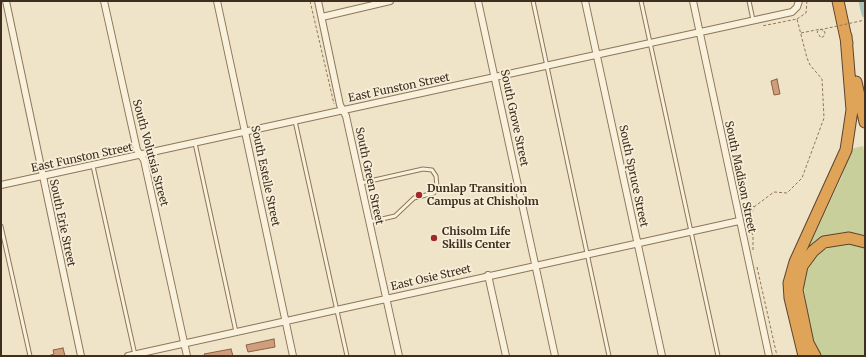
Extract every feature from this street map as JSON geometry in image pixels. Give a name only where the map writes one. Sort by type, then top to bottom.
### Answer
[{"type":"highway","points":[[838,1],[865,122]]},
{"type":"highway","points":[[804,356],[790,298],[790,283],[795,262],[842,161],[848,139],[852,110],[846,36]]},
{"type":"highway","points":[[815,356],[808,343],[797,290],[802,266],[813,251],[824,242],[849,238],[865,242]]},
{"type":"street","name":"South Erie Street","points":[[6,1],[81,356]]},
{"type":"street","name":"South Volutsia Street","points":[[104,1],[137,150],[144,160],[187,356]]},
{"type":"street","name":"South Estelle Street","points":[[217,1],[293,356]]},
{"type":"street","name":"South Green Street","points":[[318,1],[340,105],[343,110],[361,183],[399,356]]},
{"type":"street","points":[[322,17],[390,1]]},
{"type":"street","name":"South Grove Street","points":[[478,1],[555,356]]},
{"type":"street","name":"South Spruce Street","points":[[585,1],[662,356]]},
{"type":"street","name":"South Madison Street","points":[[692,1],[769,356]]},
{"type":"street","name":"East Funston Street","points":[[1,186],[792,12],[798,3]]},
{"type":"street","name":"East Osie Street","points":[[128,356],[488,275],[536,266],[739,221]]},
{"type":"street","points":[[488,275],[506,356]]},
{"type":"lane","points":[[533,1],[609,356]]},
{"type":"lane","points":[[641,1],[718,356]]},
{"type":"lane","points":[[749,1],[753,20]]},
{"type":"lane","points":[[295,121],[347,356]]},
{"type":"lane","points":[[195,143],[236,332]]},
{"type":"lane","points":[[93,166],[135,354]]},
{"type":"lane","points":[[361,183],[423,169],[432,170],[436,176],[437,187],[434,193],[414,198],[396,216],[369,222]]},
{"type":"lane","points":[[1,226],[30,356]]},
{"type":"path","points":[[762,26],[797,19],[806,13],[807,1]]},
{"type":"path","points":[[753,251],[753,236],[748,223],[754,207],[774,192],[787,193],[802,178],[824,118],[822,79],[810,65],[797,19]]},
{"type":"path","points":[[800,33],[821,29],[824,30],[826,33],[821,38],[817,32],[819,30],[865,20]]},
{"type":"path","points":[[730,177],[736,177],[747,200],[754,207]]},
{"type":"path","points":[[757,266],[777,356]]},
{"type":"green space","points":[[863,146],[865,154],[865,235],[846,232],[835,234],[820,239],[808,249],[842,176],[851,149]]},
{"type":"green space","points":[[851,243],[865,247],[865,356],[819,356],[815,349],[807,309],[804,278],[807,269],[815,257],[829,247]]},
{"type":"building","points":[[777,79],[780,94],[774,95],[771,81]]},
{"type":"building","points":[[274,339],[275,347],[248,352],[246,345]]},
{"type":"building","points":[[63,348],[65,356],[48,356],[54,354],[53,350]]},
{"type":"building","points":[[231,349],[233,356],[205,356],[204,354]]},
{"type":"waterway","points":[[862,1],[865,14]]},
{"type":"place","name":"Dunlap Transition Campus at Chisholm","points":[[419,195]]},
{"type":"place","name":"Chisolm Life Skills Center","points":[[434,238]]}]
